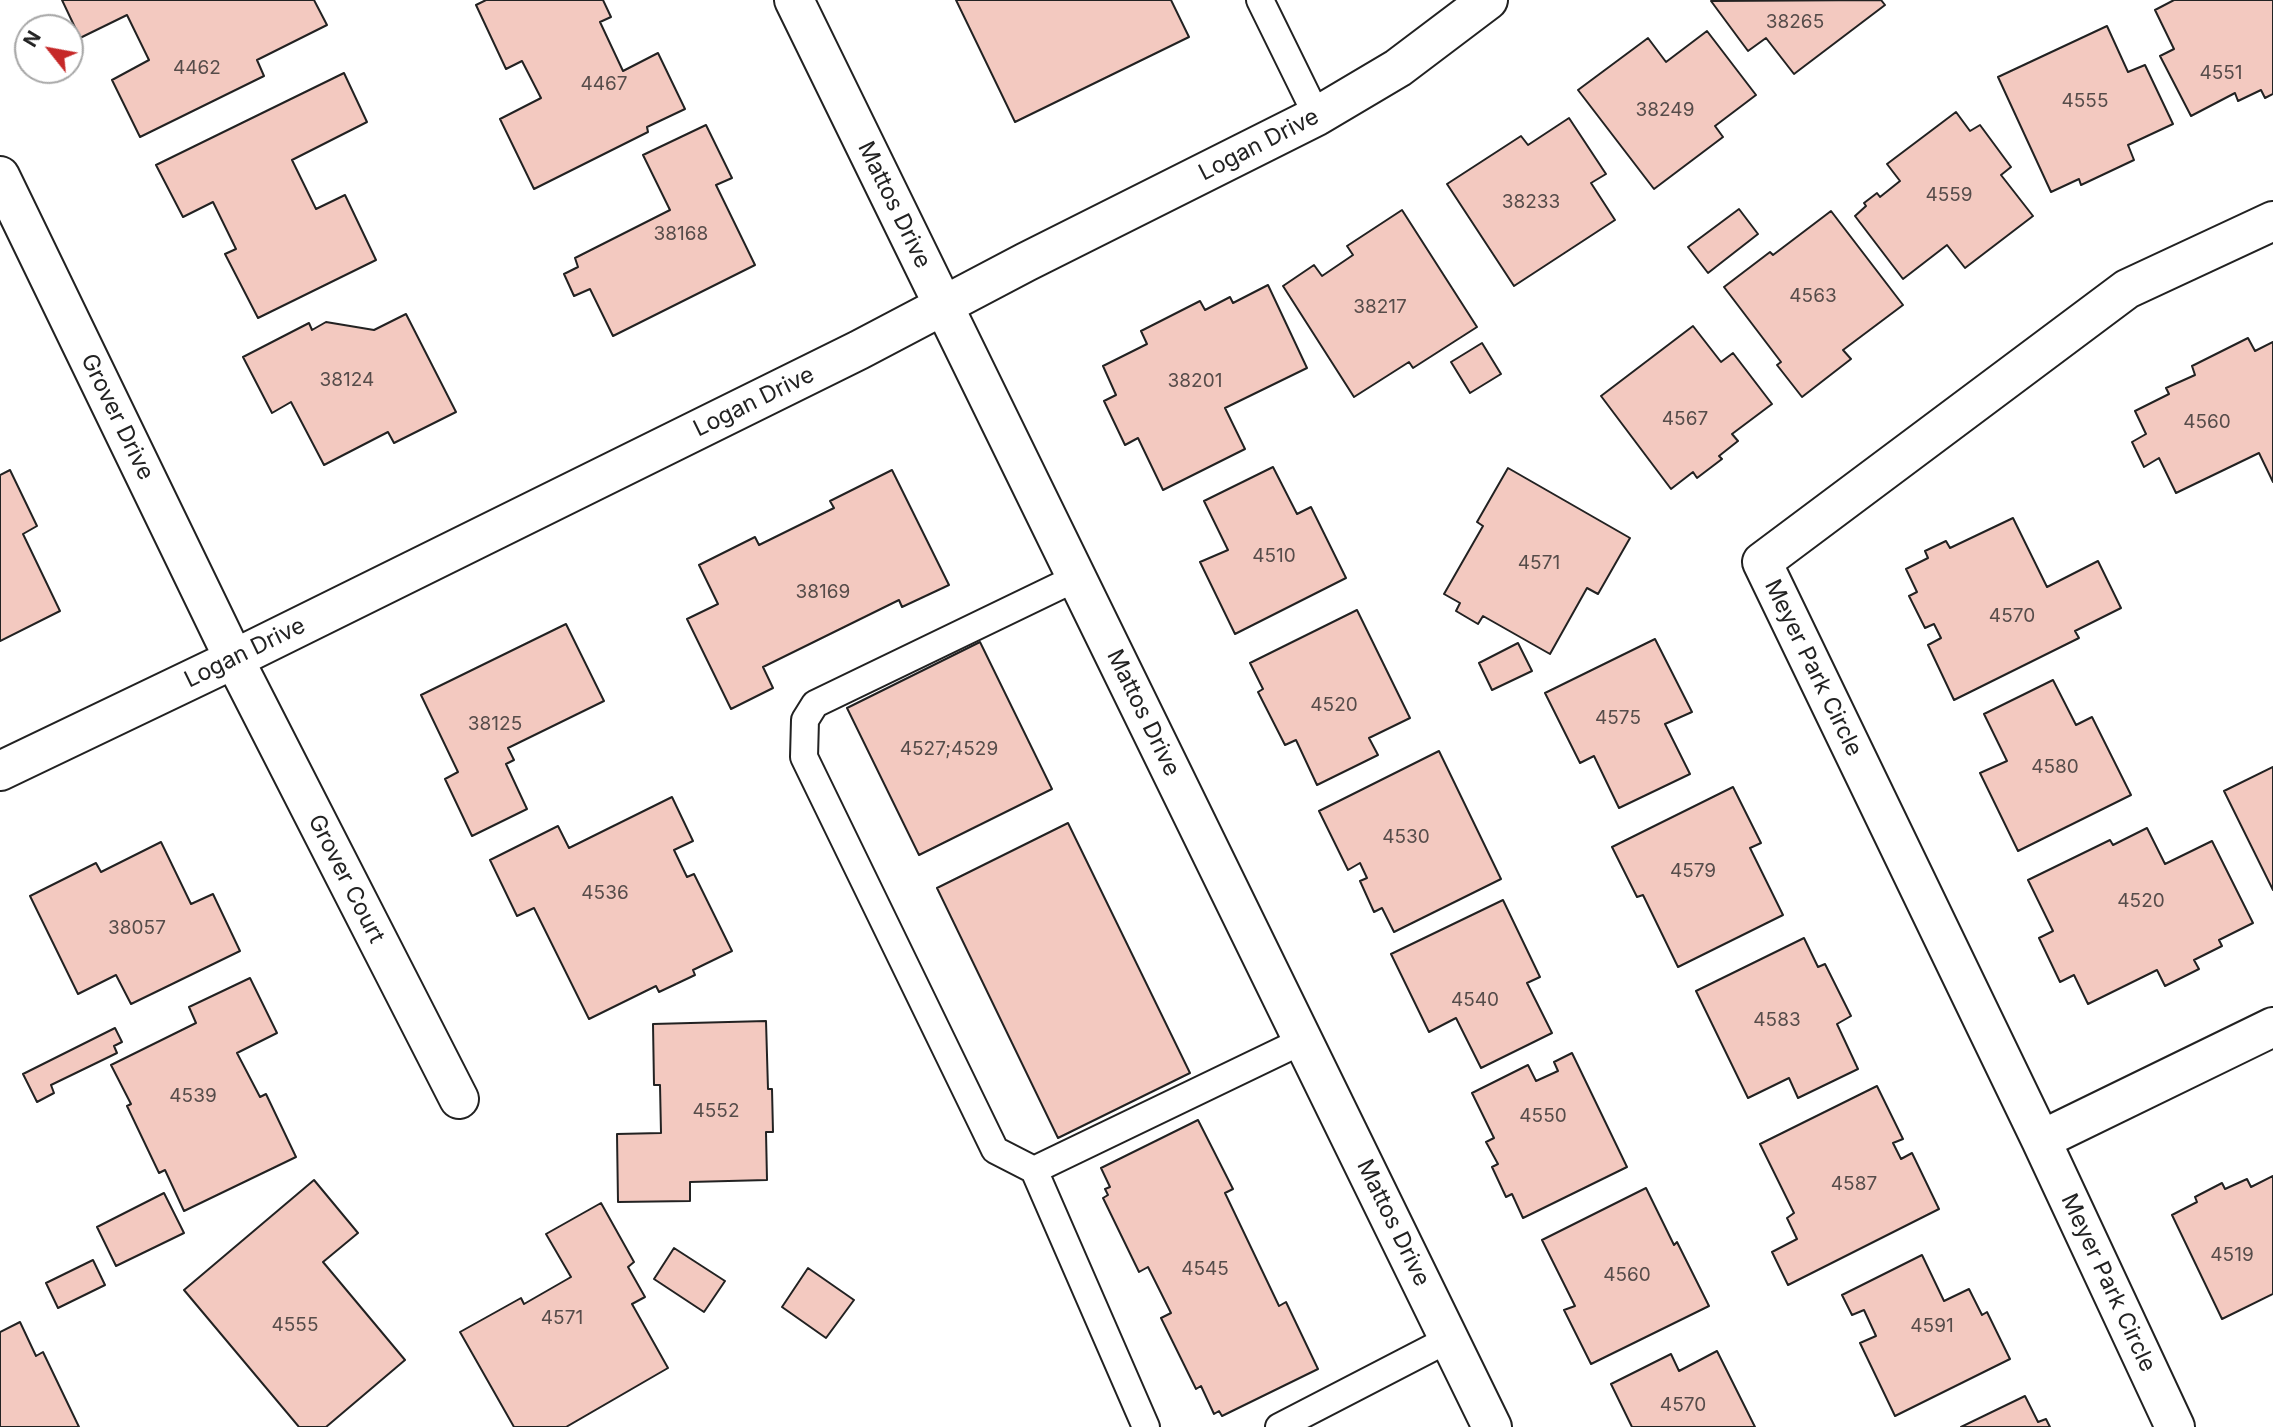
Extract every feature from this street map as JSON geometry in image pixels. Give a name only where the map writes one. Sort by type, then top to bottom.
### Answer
[{"type":"street","name":"Mattos Drive","points":[[794,0],[1492,1427]]},
{"type":"street","name":"Logan Drive","points":[[0,771],[234,659],[859,350],[1026,262],[1317,116],[1398,68],[1489,0]]},
{"type":"street","name":"Grover Drive","points":[[0,176],[234,659]]},
{"type":"street","name":"Meyer Park Circle","points":[[2175,1427],[2041,1140],[1762,562],[2127,289],[2273,222]]},
{"type":"street","name":"Grover Court","points":[[234,659],[458,1099]]},
{"type":"street","points":[[2041,1140],[2273,1027]]},
{"type":"lane","points":[[1260,0],[1317,116]]},
{"type":"lane","points":[[1076,578],[815,704],[805,720],[804,757],[995,1150],[1034,1170],[1146,1427]]},
{"type":"lane","points":[[1034,1170],[1304,1040]]},
{"type":"lane","points":[[1279,1427],[1449,1339]]},
{"type":"building","points":[[62,0],[314,0],[327,25],[257,60],[264,76],[140,137],[112,80],[149,60],[127,15],[84,36],[84,14],[69,14]]},
{"type":"building","points":[[486,0],[603,0],[611,17],[600,22],[623,71],[658,53],[685,109],[647,127],[648,132],[534,189],[500,119],[541,98],[522,61],[506,69],[476,5]]},
{"type":"building","points":[[956,0],[1171,0],[1189,37],[1015,122]]},
{"type":"building","points":[[1881,0],[1885,5],[1794,74],[1766,38],[1748,51],[1711,1]]},
{"type":"building","points":[[2174,0],[2273,0],[2273,94],[2265,98],[2261,90],[2238,101],[2235,93],[2191,116],[2160,56],[2174,49],[2155,10]]},
{"type":"building","points":[[2107,26],[2128,72],[2145,65],[2173,124],[2128,145],[2134,160],[2081,185],[2079,179],[2051,192],[1998,77]]},
{"type":"building","points":[[1707,31],[1756,95],[1715,126],[1723,137],[1654,189],[1578,90],[1648,38],[1666,62]]},
{"type":"building","points":[[344,73],[367,122],[292,160],[316,209],[345,195],[376,260],[258,318],[225,254],[236,249],[213,202],[183,217],[156,165]]},
{"type":"building","points":[[1956,112],[1970,131],[1980,125],[2011,167],[2001,175],[2033,216],[1965,268],[1947,245],[1903,279],[1855,216],[1866,206],[1864,203],[1877,193],[1880,197],[1900,181],[1887,164]]},
{"type":"building","points":[[1569,118],[1606,174],[1591,183],[1615,220],[1514,286],[1447,184],[1521,136],[1528,145]]},
{"type":"building","points":[[706,125],[732,178],[716,185],[755,265],[613,336],[590,289],[574,296],[564,274],[578,267],[575,258],[670,210],[643,155]]},
{"type":"building","points":[[1739,209],[1758,234],[1708,273],[1688,247]]},
{"type":"building","points":[[1402,210],[1477,327],[1413,368],[1409,362],[1354,397],[1283,286],[1314,265],[1322,276],[1353,255],[1347,246]]},
{"type":"building","points":[[1831,211],[1903,305],[1843,350],[1851,359],[1802,397],[1777,365],[1781,362],[1724,287],[1770,252],[1773,255]]},
{"type":"building","points":[[1268,285],[1307,368],[1225,408],[1245,449],[1163,490],[1138,438],[1125,445],[1104,401],[1116,395],[1103,366],[1147,344],[1141,331],[1200,301],[1205,310],[1230,297],[1233,303]]},
{"type":"building","points":[[406,314],[456,412],[394,443],[388,432],[324,465],[291,402],[272,413],[243,357],[309,323],[312,330],[326,322],[374,330]]},
{"type":"building","points":[[1693,326],[1721,362],[1733,353],[1772,404],[1732,434],[1738,441],[1719,456],[1722,459],[1697,478],[1693,472],[1671,489],[1601,396]]},
{"type":"building","points":[[2248,338],[2255,351],[2273,342],[2273,482],[2259,453],[2176,493],[2159,458],[2144,467],[2132,442],[2146,434],[2135,411],[2169,394],[2166,388],[2195,375],[2192,366]]},
{"type":"building","points":[[1482,343],[1501,374],[1470,393],[1451,362]]},
{"type":"building","points":[[1273,467],[1297,514],[1311,507],[1346,578],[1235,634],[1200,562],[1228,550],[1204,501]]},
{"type":"building","points":[[1508,468],[1630,538],[1598,594],[1587,588],[1550,654],[1483,616],[1478,624],[1456,611],[1460,603],[1444,594],[1483,526],[1477,522]]},
{"type":"building","points":[[10,470],[37,526],[23,534],[60,611],[0,641],[0,475]]},
{"type":"building","points":[[892,470],[949,585],[902,607],[899,600],[763,667],[773,688],[731,709],[687,619],[718,604],[699,565],[755,537],[759,545],[834,508],[830,501]]},
{"type":"building","points":[[2013,518],[2047,587],[2098,561],[2121,608],[2075,631],[2079,638],[1954,700],[1928,645],[1941,638],[1934,624],[1925,628],[1909,596],[1917,592],[1906,569],[1928,558],[1925,551],[1946,541],[1950,548]]},
{"type":"building","points":[[1357,610],[1410,718],[1369,738],[1378,755],[1317,785],[1296,740],[1285,745],[1258,692],[1263,689],[1250,663]]},
{"type":"building","points":[[566,624],[604,701],[508,748],[514,760],[506,764],[527,809],[472,836],[445,779],[458,772],[421,695]]},
{"type":"building","points":[[1655,639],[1692,712],[1665,724],[1690,774],[1619,808],[1594,756],[1580,763],[1545,693]]},
{"type":"building","points":[[980,642],[1052,789],[919,855],[847,708]]},
{"type":"building","points":[[1518,643],[1532,671],[1492,690],[1479,663]]},
{"type":"building","points":[[2053,680],[2076,725],[2092,717],[2131,795],[2018,851],[1980,773],[2007,761],[1984,714]]},
{"type":"building","points":[[1439,751],[1501,879],[1394,932],[1382,908],[1374,912],[1360,881],[1367,878],[1360,863],[1348,870],[1319,811]]},
{"type":"building","points":[[2273,767],[2273,890],[2224,791]]},
{"type":"building","points":[[1733,787],[1761,843],[1750,848],[1783,915],[1678,967],[1643,895],[1637,897],[1612,847]]},
{"type":"building","points":[[672,797],[693,841],[674,850],[687,877],[694,874],[732,951],[693,970],[695,975],[659,992],[656,986],[589,1019],[534,908],[517,916],[490,860],[558,826],[569,848]]},
{"type":"building","points":[[1068,823],[1190,1073],[1058,1138],[937,888]]},
{"type":"building","points":[[2147,828],[2165,864],[2212,841],[2253,923],[2219,940],[2222,946],[2194,960],[2199,969],[2165,986],[2157,970],[2088,1004],[2074,975],[2060,982],[2039,938],[2053,931],[2028,880],[2110,840],[2113,845]]},
{"type":"building","points":[[161,842],[191,904],[213,894],[240,951],[131,1004],[116,975],[78,994],[30,896],[96,863],[101,872]]},
{"type":"building","points":[[1503,900],[1540,977],[1527,983],[1552,1033],[1481,1068],[1456,1018],[1429,1032],[1391,954]]},
{"type":"building","points":[[1804,938],[1818,967],[1825,964],[1851,1016],[1837,1024],[1858,1069],[1798,1098],[1789,1078],[1748,1098],[1696,991]]},
{"type":"building","points":[[250,978],[277,1033],[237,1053],[260,1097],[266,1094],[296,1157],[184,1211],[165,1170],[159,1173],[127,1106],[131,1104],[111,1065],[196,1023],[189,1007]]},
{"type":"building","points":[[766,1021],[768,1089],[772,1089],[773,1132],[766,1132],[767,1180],[690,1182],[690,1201],[618,1202],[617,1134],[661,1133],[660,1085],[654,1085],[653,1024]]},
{"type":"building","points":[[115,1028],[122,1042],[114,1046],[117,1053],[51,1085],[54,1093],[37,1102],[23,1074]]},
{"type":"building","points":[[1572,1053],[1627,1167],[1523,1218],[1512,1194],[1506,1197],[1492,1167],[1498,1164],[1486,1142],[1494,1138],[1472,1093],[1528,1065],[1536,1081],[1558,1071],[1554,1062]]},
{"type":"building","points":[[1877,1086],[1903,1139],[1893,1143],[1901,1159],[1912,1153],[1939,1209],[1788,1285],[1772,1252],[1797,1239],[1787,1218],[1794,1213],[1760,1144]]},
{"type":"building","points":[[1198,1120],[1233,1189],[1225,1193],[1279,1306],[1286,1302],[1318,1369],[1222,1416],[1219,1411],[1214,1414],[1201,1386],[1196,1389],[1161,1318],[1171,1313],[1148,1267],[1139,1272],[1103,1198],[1108,1195],[1105,1189],[1110,1187],[1101,1168]]},
{"type":"building","points":[[2273,1176],[2273,1294],[2222,1319],[2172,1215],[2197,1202],[2195,1197],[2222,1183],[2225,1189],[2247,1179],[2251,1187]]},
{"type":"building","points":[[314,1180],[358,1233],[323,1262],[405,1360],[326,1427],[299,1427],[184,1290]]},
{"type":"building","points":[[1646,1188],[1674,1245],[1677,1242],[1709,1306],[1591,1364],[1564,1310],[1575,1306],[1542,1240]]},
{"type":"building","points":[[164,1193],[184,1233],[116,1266],[97,1227]]},
{"type":"building","points":[[601,1203],[634,1262],[628,1267],[645,1297],[632,1304],[668,1368],[566,1427],[514,1427],[460,1332],[521,1298],[524,1304],[571,1277],[546,1234]]},
{"type":"building","points":[[674,1248],[725,1281],[704,1312],[654,1279]]},
{"type":"building","points":[[1922,1255],[1944,1301],[1969,1289],[1982,1315],[1987,1312],[2010,1359],[1895,1416],[1860,1343],[1876,1336],[1864,1310],[1852,1315],[1842,1295]]},
{"type":"building","points":[[93,1260],[105,1285],[58,1308],[46,1283]]},
{"type":"building","points":[[808,1268],[854,1300],[826,1338],[782,1307]]},
{"type":"building","points":[[20,1322],[36,1356],[43,1352],[79,1427],[0,1427],[0,1332]]},
{"type":"building","points":[[1717,1351],[1755,1427],[1632,1427],[1611,1384],[1671,1354],[1679,1371]]},
{"type":"building","points":[[2025,1396],[2038,1422],[2046,1419],[2050,1427],[1961,1427]]}]
